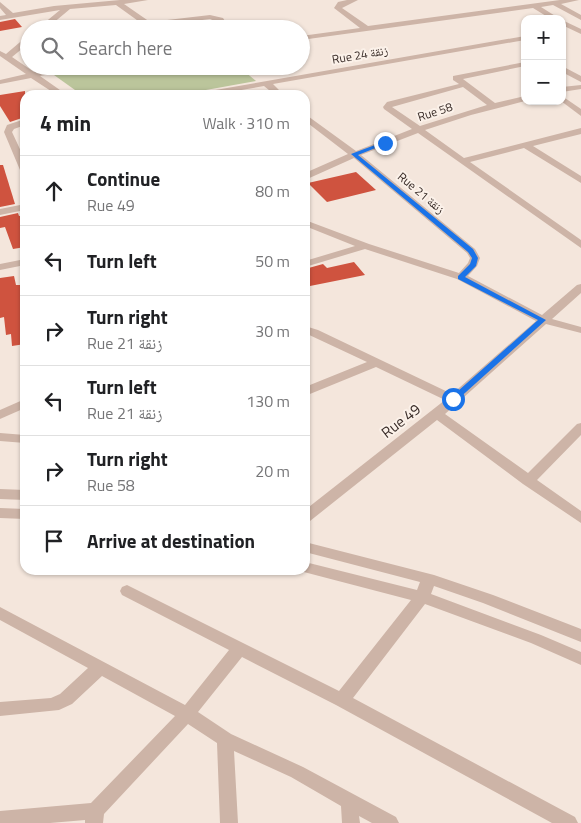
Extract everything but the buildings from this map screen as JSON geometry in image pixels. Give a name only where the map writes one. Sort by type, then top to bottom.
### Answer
[{"type":"street","points":[[0,18],[68,7],[104,3],[120,4],[144,0]]},
{"type":"street","points":[[354,0],[341,4],[338,8],[368,30]]},
{"type":"street","points":[[524,0],[550,15]]},
{"type":"street","points":[[310,37],[536,7],[575,0]]},
{"type":"street","points":[[0,4],[11,16]]},
{"type":"street","points":[[120,4],[143,20]]},
{"type":"street","points":[[556,4],[581,18]]},
{"type":"street","points":[[52,20],[68,7]]},
{"type":"street","points":[[194,20],[216,17],[218,20]]},
{"type":"street","points":[[566,24],[579,30]]},
{"type":"street","points":[[566,31],[579,30]]},
{"type":"street","name":"Rue 24 زنقة","points":[[226,90],[521,39]]},
{"type":"street","points":[[515,40],[521,44]]},
{"type":"street","points":[[20,45],[3,56],[20,68]]},
{"type":"street","points":[[494,106],[456,78],[521,65]]},
{"type":"street","points":[[566,71],[581,80]]},
{"type":"street","points":[[0,82],[31,75],[55,90]]},
{"type":"street","points":[[266,83],[274,90]]},
{"type":"street","points":[[463,85],[388,106],[388,109],[421,130],[581,245]]},
{"type":"street","points":[[566,89],[581,87]]},
{"type":"street","name":"Rue 58","points":[[310,175],[354,154],[421,130],[521,99]]},
{"type":"street","points":[[566,101],[581,113]]},
{"type":"street","name":"Rue 21 زنقة","points":[[310,122],[354,154],[470,250],[475,258],[473,264],[461,277]]},
{"type":"street","points":[[20,124],[10,128],[8,132],[20,159]]},
{"type":"street","points":[[463,161],[581,131]]},
{"type":"street","points":[[525,145],[581,180]]},
{"type":"street","points":[[0,212],[20,208]]},
{"type":"street","points":[[310,225],[365,246],[461,277],[543,320],[581,330]]},
{"type":"street","points":[[310,262],[365,246]]},
{"type":"street","points":[[0,267],[20,263]]},
{"type":"street","name":"Rue 49","points":[[310,513],[437,414],[581,287]]},
{"type":"street","points":[[310,331],[453,399]]},
{"type":"street","points":[[310,390],[377,362]]},
{"type":"street","points":[[0,415],[20,405]]},
{"type":"street","points":[[437,414],[581,518]]},
{"type":"street","points":[[528,481],[581,427]]},
{"type":"street","points":[[0,436],[20,438]]},
{"type":"street","points":[[0,494],[20,495]]},
{"type":"street","points":[[0,513],[20,514]]},
{"type":"street","points":[[310,548],[429,579],[488,599],[581,636]]},
{"type":"street","points":[[310,568],[422,597],[536,639],[581,659]]},
{"type":"street","points":[[342,700],[422,597],[429,579]]},
{"type":"street","points":[[127,591],[342,700],[569,823]]},
{"type":"street","points":[[0,613],[187,714],[225,739],[297,772],[390,823]]},
{"type":"street","points":[[0,819],[94,817],[187,714],[240,648]]},
{"type":"street","points":[[0,709],[53,705],[66,699],[100,667]]},
{"type":"street","points":[[225,739],[229,823]]},
{"type":"street","points":[[349,802],[351,823]]},
{"type":"green space","points":[[54,75],[249,75],[256,81],[206,90],[75,90]]},
{"type":"route","points":[[385,143],[354,154],[470,250],[475,258],[473,264],[461,277],[543,320],[453,399]]}]
